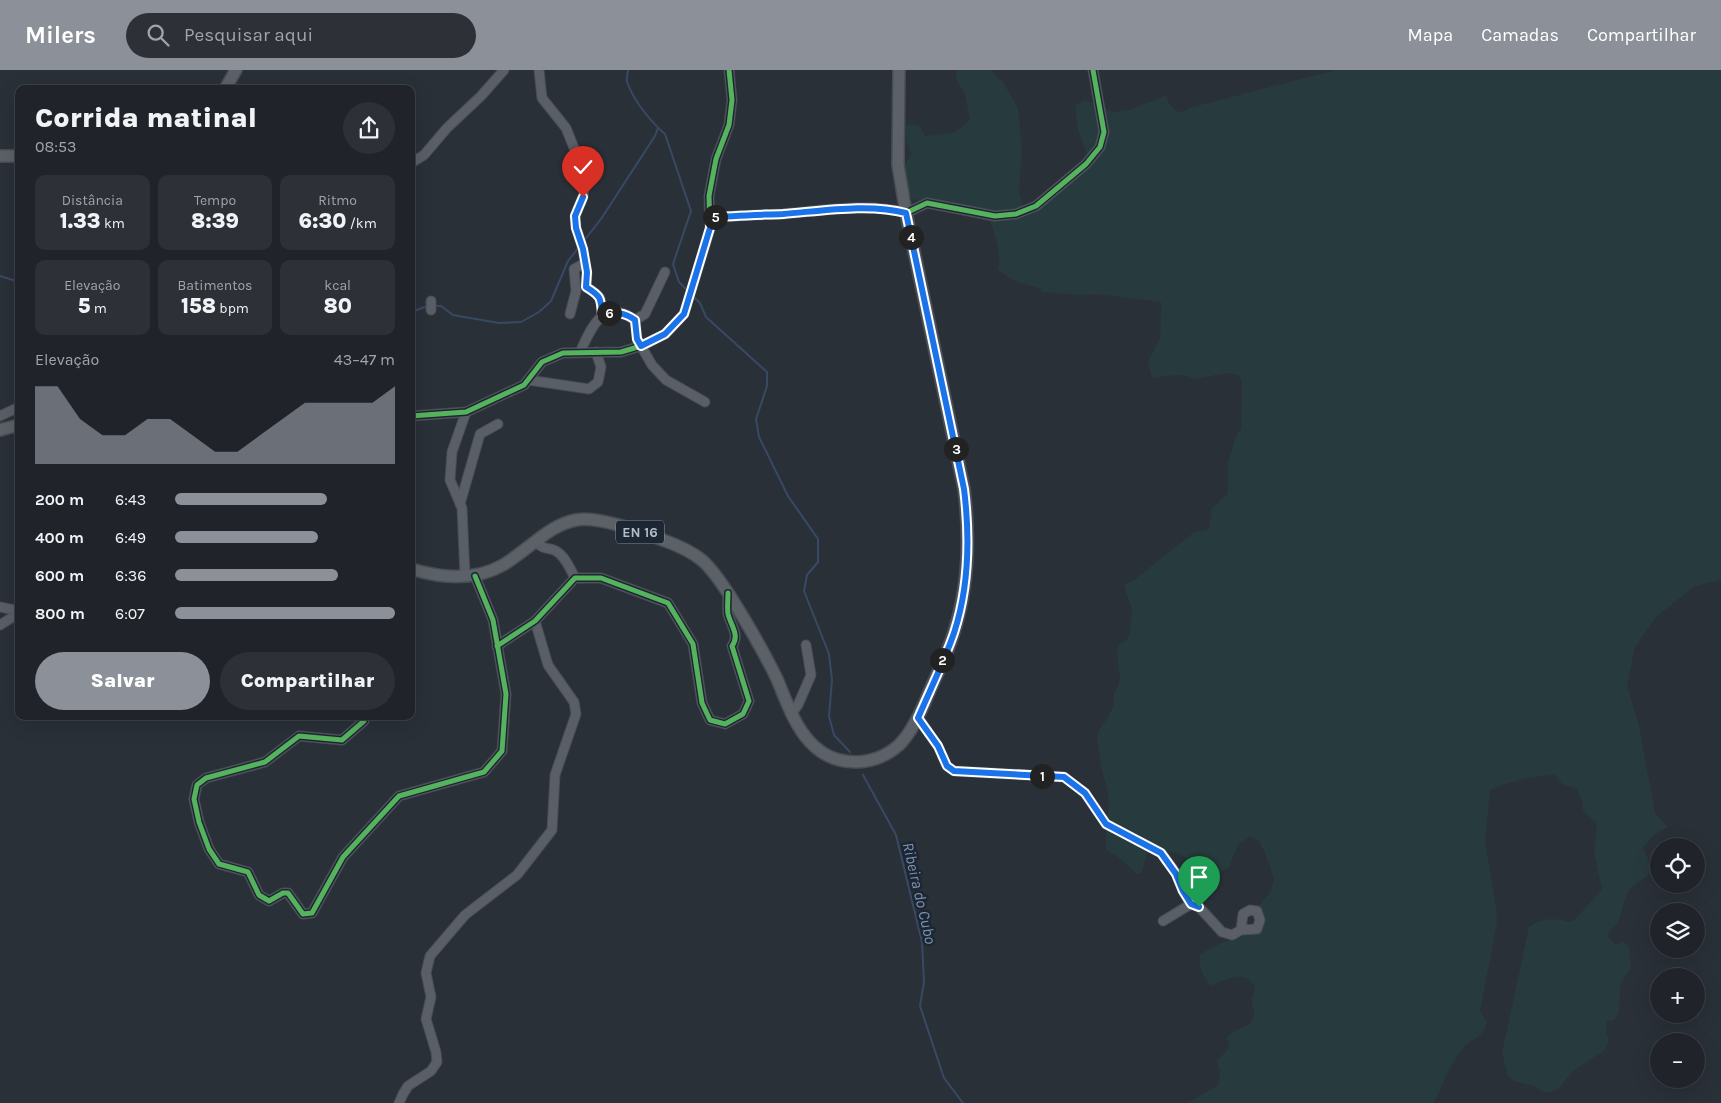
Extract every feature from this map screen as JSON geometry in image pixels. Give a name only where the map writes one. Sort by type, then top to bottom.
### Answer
[{"type":"main road","points":[[227,85],[236,70]]},
{"type":"main road","name":"EN 16","points":[[415,570],[426,573],[470,576],[503,565],[559,526],[576,520],[594,520],[661,539],[683,548],[702,560],[713,571],[761,646],[801,730],[817,750],[830,758],[848,763],[865,761],[884,755],[899,745],[918,718],[954,633],[962,600],[968,546],[968,522],[964,489],[906,213],[898,165],[899,70]]},
{"type":"main road","points":[[0,156],[15,156]]},
{"type":"main road","points":[[0,430],[15,426]]},
{"type":"street","points":[[415,161],[424,155],[446,128],[482,96],[504,70]]},
{"type":"street","points":[[540,70],[542,98],[566,128],[584,173],[583,197],[575,216],[587,272],[586,287],[598,294],[602,301],[602,315]]},
{"type":"street","points":[[415,416],[466,412],[524,385],[542,362],[563,352],[621,352],[641,346],[665,334],[684,314],[710,228],[709,196],[716,159],[729,125],[732,100],[729,70]]},
{"type":"street","points":[[710,218],[732,215],[856,209],[890,209],[906,213],[927,203],[995,216],[1016,214],[1036,206],[1086,164],[1100,147],[1104,132],[1093,70]]},
{"type":"street","points":[[570,314],[576,290],[574,270],[585,263]]},
{"type":"street","points":[[635,320],[645,314],[665,272]]},
{"type":"street","points":[[580,352],[597,319],[602,315],[617,312],[628,314],[635,320],[637,339],[652,365],[666,380],[705,402]]},
{"type":"street","points":[[528,380],[589,389],[598,382],[601,367],[596,352]]},
{"type":"street","points":[[0,416],[15,409]]},
{"type":"street","points":[[364,720],[342,740],[299,736],[265,762],[206,778],[197,785],[194,800],[199,822],[209,849],[219,864],[248,872],[259,895],[269,901],[283,893],[288,893],[304,914],[312,913],[343,857],[399,796],[484,772],[502,750],[506,694],[493,620],[470,576],[462,508],[450,480],[452,452],[466,412]]},
{"type":"street","points":[[460,504],[480,434],[498,424]]},
{"type":"street","points":[[535,541],[543,549],[556,551],[565,559],[574,578]]},
{"type":"street","points":[[497,646],[535,620],[574,578],[601,578],[668,603],[693,644],[702,703],[710,720],[725,724],[742,714],[749,701],[732,646],[736,641],[728,614],[728,593]]},
{"type":"street","points":[[0,607],[15,611]]},
{"type":"street","points":[[0,625],[15,615]]},
{"type":"street","points":[[399,1103],[408,1086],[431,1070],[437,1062],[436,1052],[426,1019],[431,997],[426,973],[430,956],[465,915],[518,874],[552,830],[555,775],[576,714],[574,702],[548,665],[535,620]]},
{"type":"street","points":[[792,713],[798,705],[811,674],[806,645]]},
{"type":"street","points":[[918,718],[938,746],[947,766],[954,771],[1064,777],[1085,793],[1106,824],[1161,853],[1176,874],[1191,904],[1199,907],[1222,932],[1232,935],[1241,930]]},
{"type":"street","points":[[1163,921],[1191,904]]},
{"type":"green space","points":[[957,70],[990,70],[1003,82],[1018,108],[1022,151],[1019,190],[1023,208],[1038,208],[1090,163],[1078,130],[1075,105],[1085,100],[1113,112],[1129,110],[1167,95],[1168,102],[1176,111],[1183,112],[1189,108],[1336,70],[1721,70],[1721,580],[1695,586],[1656,617],[1635,647],[1627,685],[1639,726],[1655,813],[1668,827],[1650,838],[1642,849],[1646,853],[1650,872],[1630,890],[1624,901],[1619,920],[1607,936],[1616,945],[1623,941],[1629,947],[1631,968],[1620,985],[1619,1012],[1614,1020],[1607,1021],[1606,1032],[1609,1041],[1605,1050],[1573,1071],[1559,1088],[1544,1093],[1537,1087],[1514,1081],[1508,1076],[1502,1053],[1529,927],[1539,921],[1549,919],[1571,922],[1602,889],[1594,853],[1597,824],[1583,811],[1583,804],[1577,789],[1562,784],[1555,775],[1521,779],[1490,790],[1485,842],[1497,923],[1480,1011],[1487,1023],[1480,1035],[1466,1045],[1456,1058],[1434,1103],[1188,1103],[1218,1085],[1220,1071],[1217,1061],[1229,1048],[1227,1039],[1233,1032],[1248,1025],[1254,1015],[1252,998],[1255,987],[1250,981],[1245,978],[1234,977],[1210,986],[1201,968],[1200,955],[1227,940],[1257,932],[1259,905],[1270,893],[1274,879],[1264,850],[1258,840],[1250,837],[1238,844],[1230,867],[1201,882],[1196,880],[1186,858],[1179,854],[1162,852],[1147,854],[1142,872],[1138,874],[1106,850],[1106,820],[1109,808],[1108,793],[1101,766],[1097,737],[1099,730],[1113,707],[1114,692],[1118,686],[1120,676],[1117,654],[1119,645],[1128,638],[1130,630],[1132,609],[1124,585],[1135,579],[1193,533],[1209,529],[1212,508],[1228,493],[1228,463],[1236,436],[1241,429],[1242,383],[1239,375],[1228,373],[1194,379],[1183,375],[1152,378],[1148,361],[1160,339],[1161,302],[1097,294],[1079,295],[1042,292],[1041,289],[1013,280],[998,270],[998,249],[987,213],[912,199],[907,192],[901,170],[911,155],[905,126],[912,124],[920,126],[925,136],[955,132],[970,120],[965,94],[956,79]]},
{"type":"waterway","points":[[628,70],[627,82],[638,103],[648,117],[665,134],[691,211],[673,264],[679,282],[687,290]]},
{"type":"waterway","points":[[583,242],[601,219],[655,136],[658,128]]},
{"type":"waterway","points":[[435,306],[441,306],[453,315],[499,323],[521,322],[539,312],[551,301],[568,261],[579,247]]},
{"type":"waterway","points":[[0,276],[15,281]]},
{"type":"waterway","points":[[692,295],[700,303],[706,317],[767,372],[767,386],[756,419],[759,437],[788,496],[818,539],[818,562],[807,575],[804,591],[829,654],[832,680],[829,716],[834,735],[850,752]]},
{"type":"waterway","points":[[415,311],[428,306]]},
{"type":"waterway","name":"Ribeira do Cubo","points":[[863,775],[896,835],[922,942],[924,982],[920,1006],[944,1078],[963,1103]]},
{"type":"cycle path","points":[[415,416],[466,412],[524,385],[542,362],[563,353],[621,352],[641,346],[665,334],[684,314],[710,229],[709,196],[716,159],[729,125],[732,100],[729,70]]},
{"type":"cycle path","points":[[710,218],[861,208],[877,208],[906,213],[927,203],[995,216],[1016,214],[1036,206],[1086,164],[1100,147],[1104,132],[1093,70]]},
{"type":"cycle path","points":[[364,720],[342,740],[299,736],[265,762],[206,778],[197,785],[194,799],[199,822],[209,849],[219,864],[248,872],[259,895],[269,901],[283,893],[288,893],[303,914],[312,913],[343,857],[399,796],[484,772],[502,751],[506,694],[493,620],[475,576]]},
{"type":"cycle path","points":[[497,646],[535,621],[575,578],[601,578],[668,603],[693,644],[702,703],[710,720],[725,724],[743,714],[749,701],[732,646],[735,634],[728,614],[728,593]]},
{"type":"route","points":[[583,197],[575,216],[576,228],[583,249],[587,272],[586,287],[598,294],[602,301],[602,315],[617,312],[628,314],[635,320],[637,339],[641,346],[665,334],[684,314],[710,228],[710,218],[732,215],[856,209],[890,209],[906,213],[964,489],[968,522],[968,546],[962,600],[954,633],[918,718],[938,746],[947,766],[954,771],[1064,777],[1085,793],[1106,824],[1161,853],[1176,874],[1191,904],[1199,907]]}]
